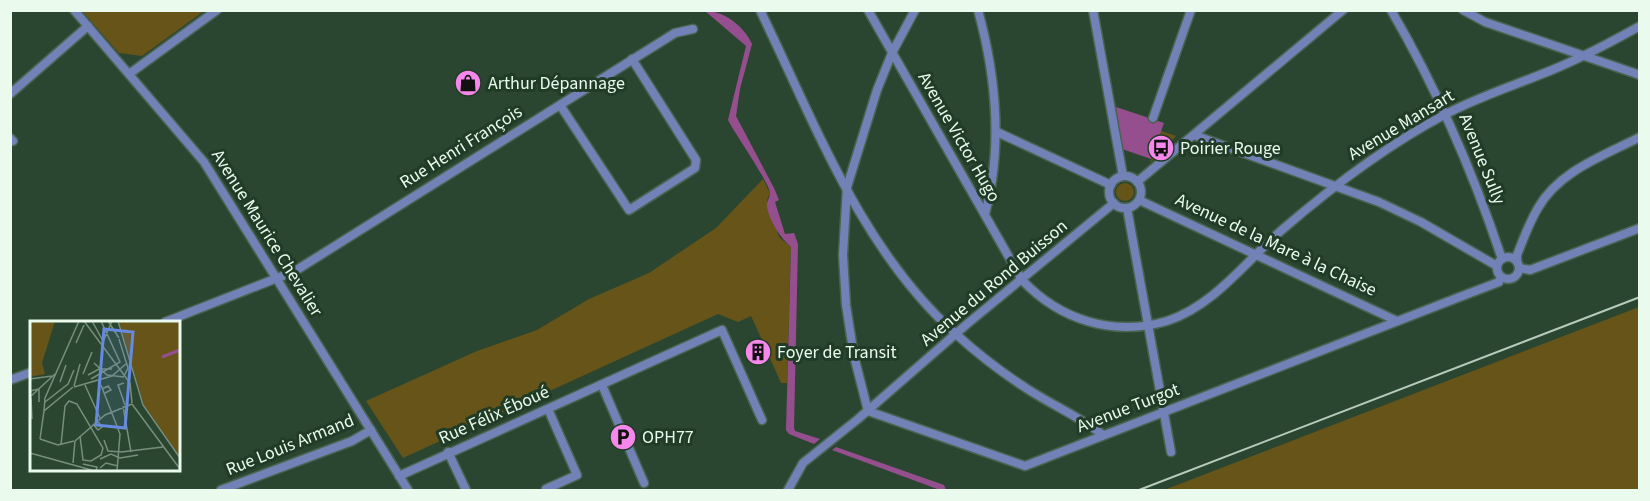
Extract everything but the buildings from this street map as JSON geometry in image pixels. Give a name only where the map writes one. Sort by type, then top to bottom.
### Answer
[{"type":"street","name":"Avenue Maurice Chevalier","points":[[74,10],[201,157],[408,490]]},
{"type":"street","points":[[129,74],[217,10]]},
{"type":"street","points":[[760,10],[860,214],[892,263],[957,335],[1008,376],[1086,422],[1103,435]]},
{"type":"street","name":"Avenue Victor Hugo","points":[[868,10],[1023,280],[1053,306],[1082,320],[1119,327],[1149,325]]},
{"type":"street","points":[[868,411],[854,356],[846,305],[843,255],[847,187],[865,122],[892,53],[915,10]]},
{"type":"street","points":[[978,10],[990,63],[997,132],[991,190],[985,214]]},
{"type":"street","points":[[1093,10],[1123,176]]},
{"type":"street","points":[[1153,118],[1191,10]]},
{"type":"street","points":[[1137,182],[1343,10]]},
{"type":"street","name":"Avenue Sully","points":[[1391,10],[1446,114],[1468,166],[1500,262],[1501,277]]},
{"type":"street","points":[[1463,10],[1485,22],[1640,75]]},
{"type":"street","points":[[10,94],[88,26]]},
{"type":"street","name":"Avenue Mansart","points":[[1149,325],[1175,318],[1196,307],[1256,253],[1337,186],[1396,144],[1446,114],[1582,56],[1640,26]]},
{"type":"street","name":"Rue Henri François","points":[[168,321],[278,279],[675,33],[693,29]]},
{"type":"street","points":[[560,105],[629,210],[695,168],[696,160],[632,59]]},
{"type":"street","points":[[997,132],[1111,185]]},
{"type":"street","points":[[1194,135],[1337,186],[1413,219],[1500,262],[1509,257],[1518,265],[1530,270],[1640,228]]},
{"type":"street","points":[[1518,265],[1517,255],[1537,210],[1553,189],[1577,170],[1640,137]]},
{"type":"street","points":[[1123,176],[1137,182],[1141,190],[1139,200],[1127,208]]},
{"type":"street","points":[[1123,176],[1111,185],[1110,195],[1114,203],[1127,208]]},
{"type":"street","name":"Avenue de la Mare à la Chaise","points":[[1139,200],[1397,321]]},
{"type":"street","name":"Avenue du Rond Buisson","points":[[788,490],[803,463],[1114,203]]},
{"type":"street","points":[[1127,208],[1172,452]]},
{"type":"street","name":"Avenue Turgot","points":[[868,411],[1025,466],[1499,282],[1501,277],[1512,279],[1518,265]]},
{"type":"street","name":"Rue Félix Éboué","points":[[399,476],[722,330],[762,420]]},
{"type":"street","points":[[10,380],[30,373]]},
{"type":"street","points":[[602,385],[644,483]]},
{"type":"street","points":[[548,409],[581,484]]},
{"type":"street","name":"Rue Louis Armand","points":[[220,490],[352,441],[371,430]]},
{"type":"street","points":[[448,452],[466,490]]},
{"type":"street","points":[[546,489],[577,475]]},
{"type":"shaded area","points":[[82,11],[204,11],[142,56],[119,53]]},
{"type":"shaded area","points":[[705,11],[719,13],[733,21],[752,44],[740,89],[736,116],[779,200],[775,202],[785,234],[794,233],[798,244],[794,428],[795,431],[820,439],[814,444],[789,434],[786,430],[791,247],[779,234],[768,213],[770,193],[768,187],[728,120],[746,46]]},
{"type":"shaded area","points":[[1116,107],[1164,123],[1151,159],[1122,149]]},
{"type":"shaded area","points":[[1161,131],[1176,136],[1150,163]]},
{"type":"shaded area","points":[[763,179],[770,193],[767,200],[779,237],[791,247],[787,383],[781,383],[769,356],[772,355],[766,341],[763,342],[751,316],[738,322],[718,314],[403,458],[366,401],[477,351],[537,330],[589,299],[649,273],[716,228]]},
{"type":"shaded area","points":[[1121,183],[1129,183],[1134,188],[1132,199],[1121,201],[1116,196],[1116,188]]},
{"type":"shaded area","points":[[1639,307],[1639,490],[1164,490]]},
{"type":"shaded area","points":[[836,447],[944,485],[946,490],[940,490],[832,450]]},
{"type":"railway","points":[[1139,490],[1640,297]]},
{"type":"place","name":"Arthur Dépannage","points":[[468,83]]},
{"type":"place","name":"Poirier Rouge","points":[[1161,148]]},
{"type":"place","name":"Foyer de Transit","points":[[758,352]]},
{"type":"place","name":"OPH77","points":[[623,437]]}]
